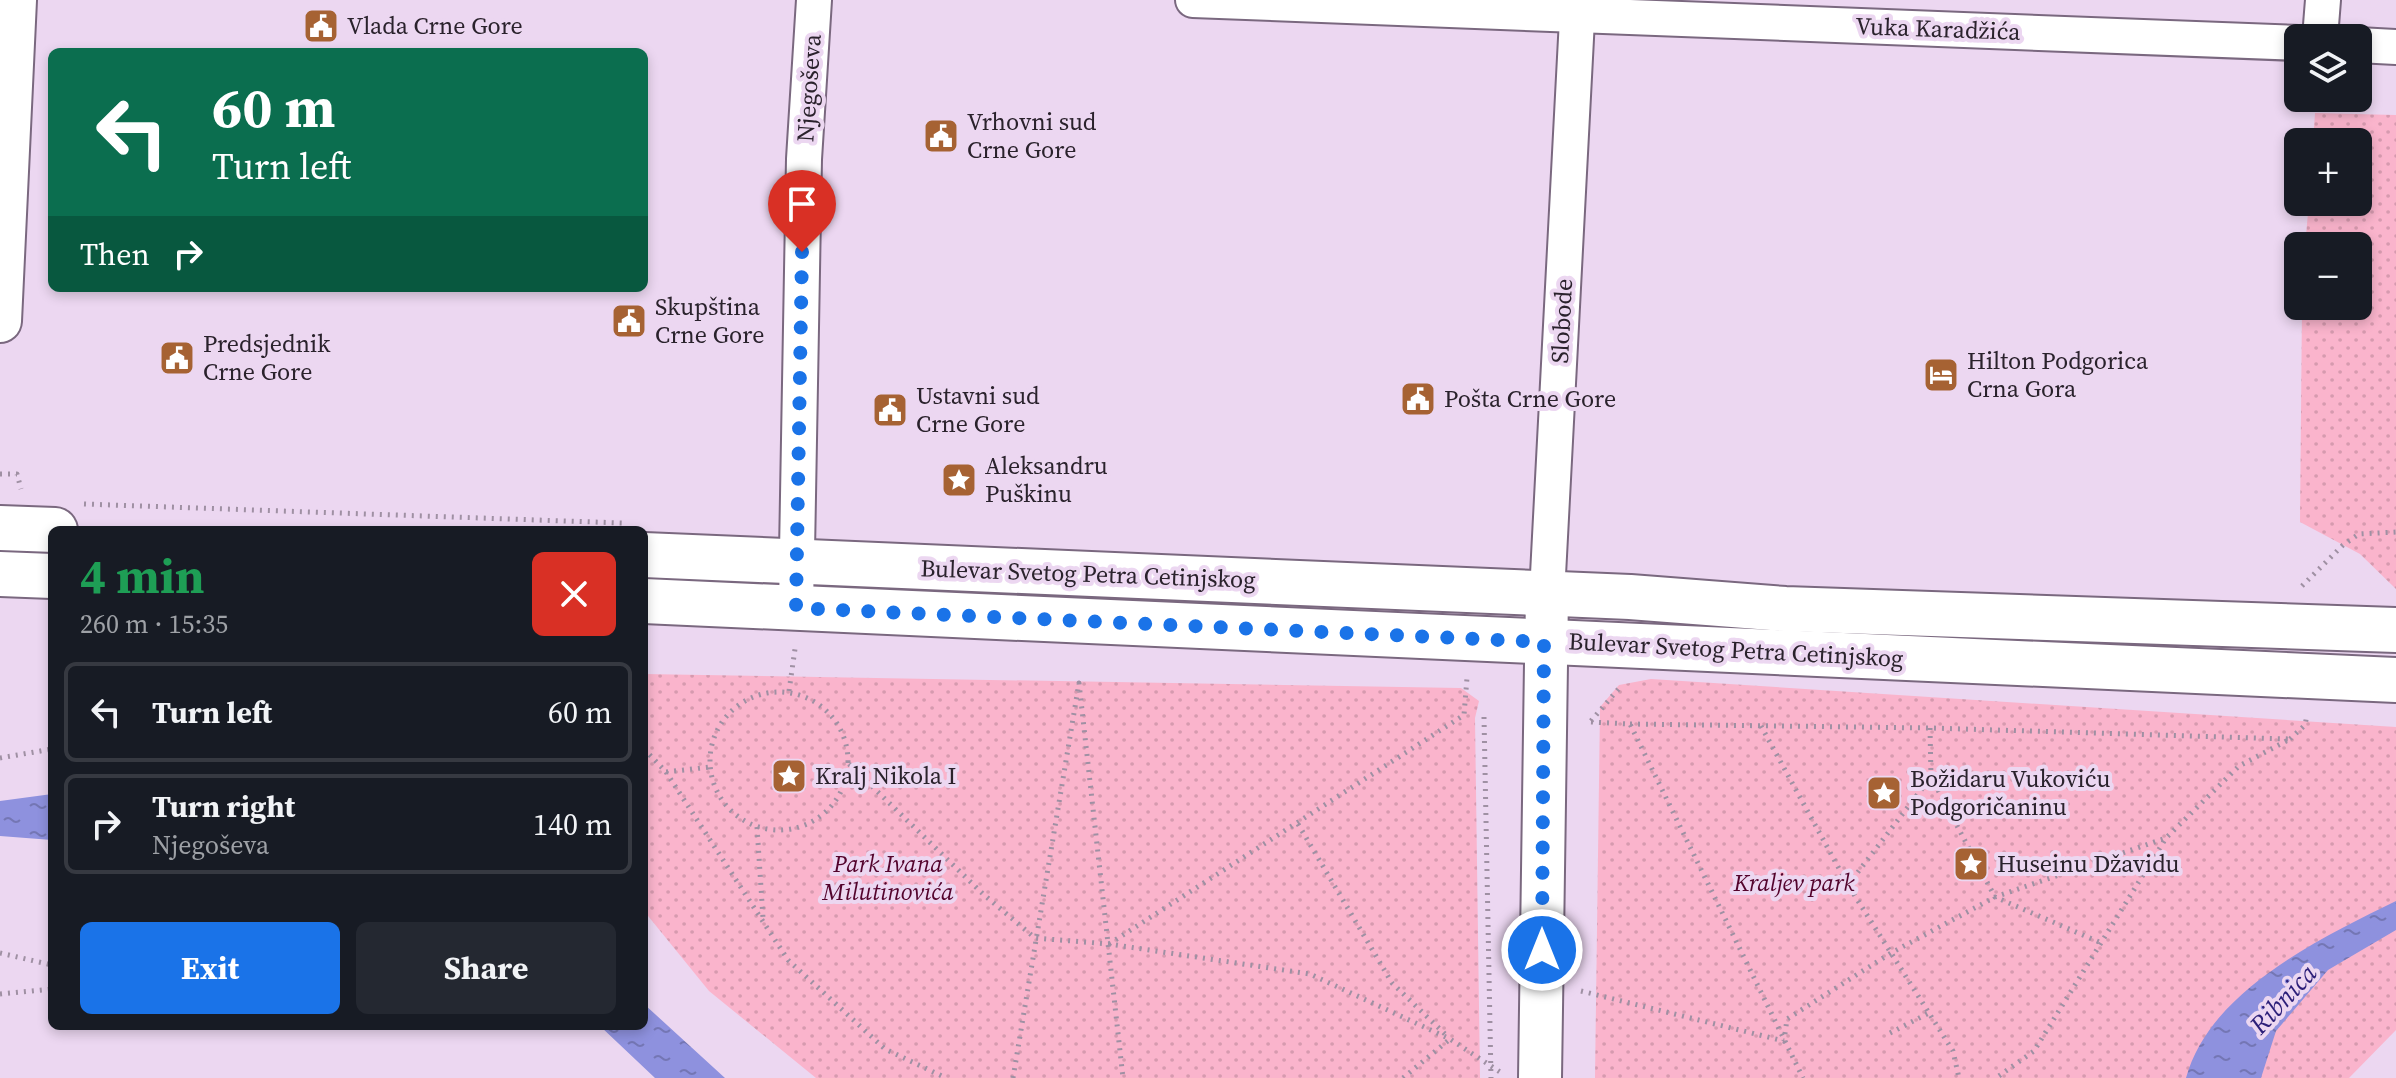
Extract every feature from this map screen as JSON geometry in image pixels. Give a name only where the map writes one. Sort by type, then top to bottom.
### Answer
[{"type":"main road","points":[[0,528],[56,510]]},
{"type":"main road","name":"Bulevar Svetog Petra Cetinjskog","points":[[648,541],[796,562],[1547,594],[1785,609],[2396,630]]},
{"type":"main road","points":[[0,574],[48,576]]},
{"type":"main road","name":"Bulevar Svetog Petra Cetinjskog","points":[[648,602],[796,627],[1544,642],[2396,680]]},
{"type":"street","points":[[0,321],[15,0]]},
{"type":"street","name":"Njegoševa","points":[[796,627],[804,159],[814,0]]},
{"type":"street","name":"Vuka Karadžića","points":[[1193,0],[1578,8],[2284,42]]},
{"type":"street","points":[[2321,24],[2323,0]]},
{"type":"street","name":"Slobode","points":[[1540,1078],[1544,642],[1578,8]]},
{"type":"street","points":[[2372,46],[2396,47]]},
{"type":"path","points":[[0,474],[17,474],[21,489],[56,510],[376,526]]},
{"type":"path","points":[[2298,590],[2359,534],[2396,532]]},
{"type":"path","points":[[789,691],[796,627]]},
{"type":"path","points":[[1109,944],[1464,715],[1469,665]]},
{"type":"path","points":[[1632,674],[1591,722],[2290,739]]},
{"type":"path","points":[[1013,1078],[1079,683],[1123,1078]]},
{"type":"path","points":[[789,691],[822,706],[837,722],[847,742],[849,764],[845,785],[834,804],[818,819],[788,829],[757,827],[739,818],[724,804],[710,767],[712,744],[721,723],[737,706],[757,695],[789,691]]},
{"type":"path","points":[[1996,1078],[2034,1051],[2166,838],[2239,766],[2290,739],[2305,725],[2308,709]]},
{"type":"path","points":[[1484,717],[1491,1078]]},
{"type":"path","points":[[1630,724],[1803,1078]]},
{"type":"path","points":[[1761,725],[1848,885],[1953,1051],[1959,1078]]},
{"type":"path","points":[[1930,728],[1931,777],[1995,897],[2099,942]]},
{"type":"path","points":[[0,758],[48,750]]},
{"type":"path","points":[[648,753],[666,772],[788,960],[885,1049],[946,1078]]},
{"type":"path","points":[[849,764],[983,894],[1035,938],[1109,944],[1310,974],[1450,1039],[1509,1078]]},
{"type":"path","points":[[666,772],[710,767]]},
{"type":"path","points":[[1848,885],[1931,777]]},
{"type":"path","points":[[1298,824],[1392,983],[1450,1039]]},
{"type":"path","points":[[757,827],[763,922]]},
{"type":"path","points":[[1784,1041],[1787,1019],[1891,953],[1995,897],[2166,838]]},
{"type":"path","points":[[0,953],[48,964]]},
{"type":"path","points":[[1542,979],[1784,1041]]},
{"type":"path","points":[[0,994],[48,989]]},
{"type":"path","points":[[1890,1033],[1929,1013]]},
{"type":"path","points":[[1403,1078],[1450,1039]]},
{"type":"green space","points":[[2315,113],[2396,115],[2396,589],[2360,554],[2300,522],[2302,320],[2372,320],[2372,232],[2306,232],[2308,216],[2372,216],[2372,128],[2314,128]]},
{"type":"green space","name":"Park Ivana Milutinovića","points":[[648,674],[1461,688],[1479,701],[1475,718],[1480,1078],[816,1078],[709,991],[648,916]]},
{"type":"green space","name":"Kraljev park","points":[[1651,679],[2396,727],[2396,1030],[2349,1078],[1595,1078],[1600,707],[1619,685]]},
{"type":"water","points":[[48,795],[48,840],[0,836],[0,801]]},
{"type":"water","name":"Ribnica","points":[[2396,901],[2396,930],[2328,970],[2276,1031],[2261,1078],[2186,1078],[2199,1047],[2218,1018],[2243,993],[2303,950]]},
{"type":"water","points":[[648,1008],[725,1078],[655,1078],[604,1030],[648,1030]]},
{"type":"place","name":"Vlada Crne Gore","points":[[321,26]]},
{"type":"place","name":"Vrhovni sud Crne Gore","points":[[941,136]]},
{"type":"place","name":"Skupština Crne Gore","points":[[629,321]]},
{"type":"place","name":"Predsjednik Crne Gore","points":[[177,358]]},
{"type":"place","name":"Hilton Podgorica Crna Gora","points":[[1941,375]]},
{"type":"place","name":"Pošta Crne Gore","points":[[1418,399]]},
{"type":"place","name":"Ustavni sud Crne Gore","points":[[890,410]]},
{"type":"place","name":"Aleksandru Puškinu","points":[[959,480]]},
{"type":"place","name":"Kralj Nikola I","points":[[789,776]]},
{"type":"place","name":"Božidaru Vukoviću Podgoričaninu","points":[[1884,793]]},
{"type":"place","name":"Huseinu Džavidu","points":[[1971,864]]},
{"type":"route","points":[[802,252],[796,608],[1544,642],[1542,950]]}]
